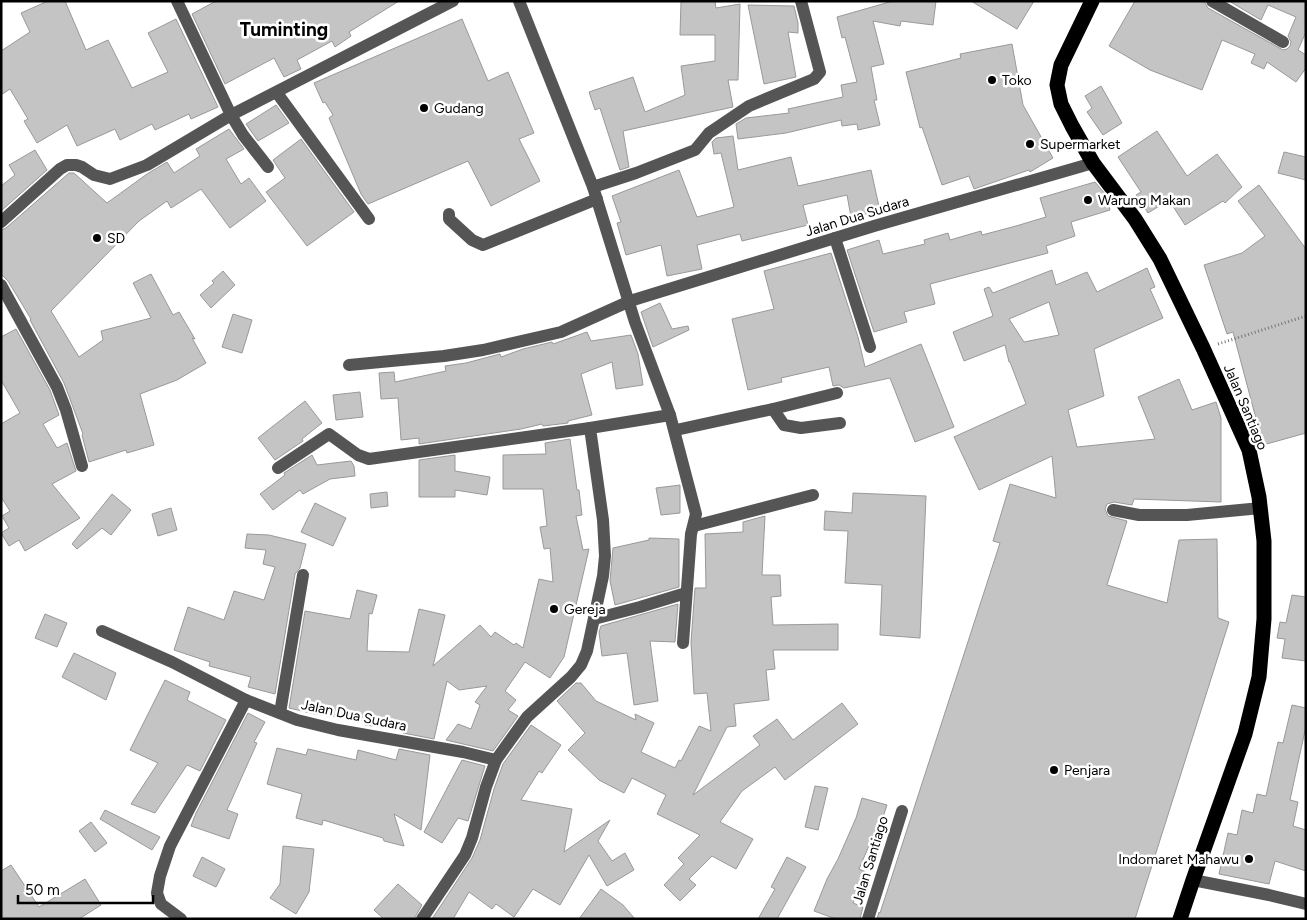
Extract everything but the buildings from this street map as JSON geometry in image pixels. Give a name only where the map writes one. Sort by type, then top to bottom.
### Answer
[{"type":"highway","name":"Jalan Santiago","points":[[1092,1],[1061,65],[1057,85],[1061,104],[1093,163],[1135,220],[1160,259],[1249,450],[1261,508],[1264,541],[1264,619],[1259,677],[1245,734],[1180,919]]},
{"type":"street","points":[[177,1],[231,115],[246,140],[268,167]]},
{"type":"street","points":[[1,222],[60,169],[67,165],[82,167],[94,175],[110,179],[147,164],[231,115],[453,1]]},
{"type":"street","points":[[450,214],[449,219],[472,240],[483,245],[636,173],[695,150],[709,133],[749,106],[810,81],[820,72],[801,1]]},
{"type":"street","points":[[1212,1],[1283,42]]},
{"type":"street","points":[[521,2],[595,193],[635,322],[676,430],[696,514],[691,534],[683,643]]},
{"type":"street","points":[[277,92],[369,219]]},
{"type":"street","name":"Jalan Dua Sudara","points":[[349,365],[444,356],[483,350],[561,332],[630,301],[836,238],[1093,163]]},
{"type":"street","points":[[836,238],[870,347]]},
{"type":"street","points":[[1,285],[57,386],[82,466]]},
{"type":"street","points":[[676,430],[837,393]]},
{"type":"street","points":[[773,409],[784,426],[801,428],[840,423]]},
{"type":"street","points":[[278,468],[329,434],[358,455],[369,459],[670,415]]},
{"type":"street","points":[[422,919],[465,855],[496,760],[527,717],[571,677],[581,665],[587,651],[604,576],[605,556],[603,520],[590,428]]},
{"type":"street","points":[[694,526],[813,495]]},
{"type":"street","points":[[1113,510],[1139,515],[1187,515],[1261,508]]},
{"type":"street","points":[[280,713],[303,575]]},
{"type":"street","points":[[594,619],[640,608],[686,593]]},
{"type":"street","name":"Jalan Dua Sudara","points":[[102,630],[172,662],[246,700],[297,720],[338,730],[432,745],[496,760]]},
{"type":"street","points":[[181,919],[161,904],[157,893],[160,876],[170,846],[246,700]]},
{"type":"street","name":"Jalan Santiago","points":[[868,919],[902,810]]},
{"type":"street","points":[[1193,880],[1306,904]]},
{"type":"path","points":[[1203,348],[1306,316]]},
{"type":"place","name":"Toko","points":[[992,80]]},
{"type":"place","name":"Gudang","points":[[424,108]]},
{"type":"place","name":"Supermarket","points":[[1030,144]]},
{"type":"place","name":"Warung Makan","points":[[1088,200]]},
{"type":"place","name":"SD","points":[[97,238]]},
{"type":"place","name":"Gereja","points":[[554,609]]},
{"type":"place","name":"Penjara","points":[[1054,770]]},
{"type":"place","name":"Indomaret Mahawu","points":[[1249,859]]},
{"type":"district","name":"Tuminting","points":[[284,29]]}]
